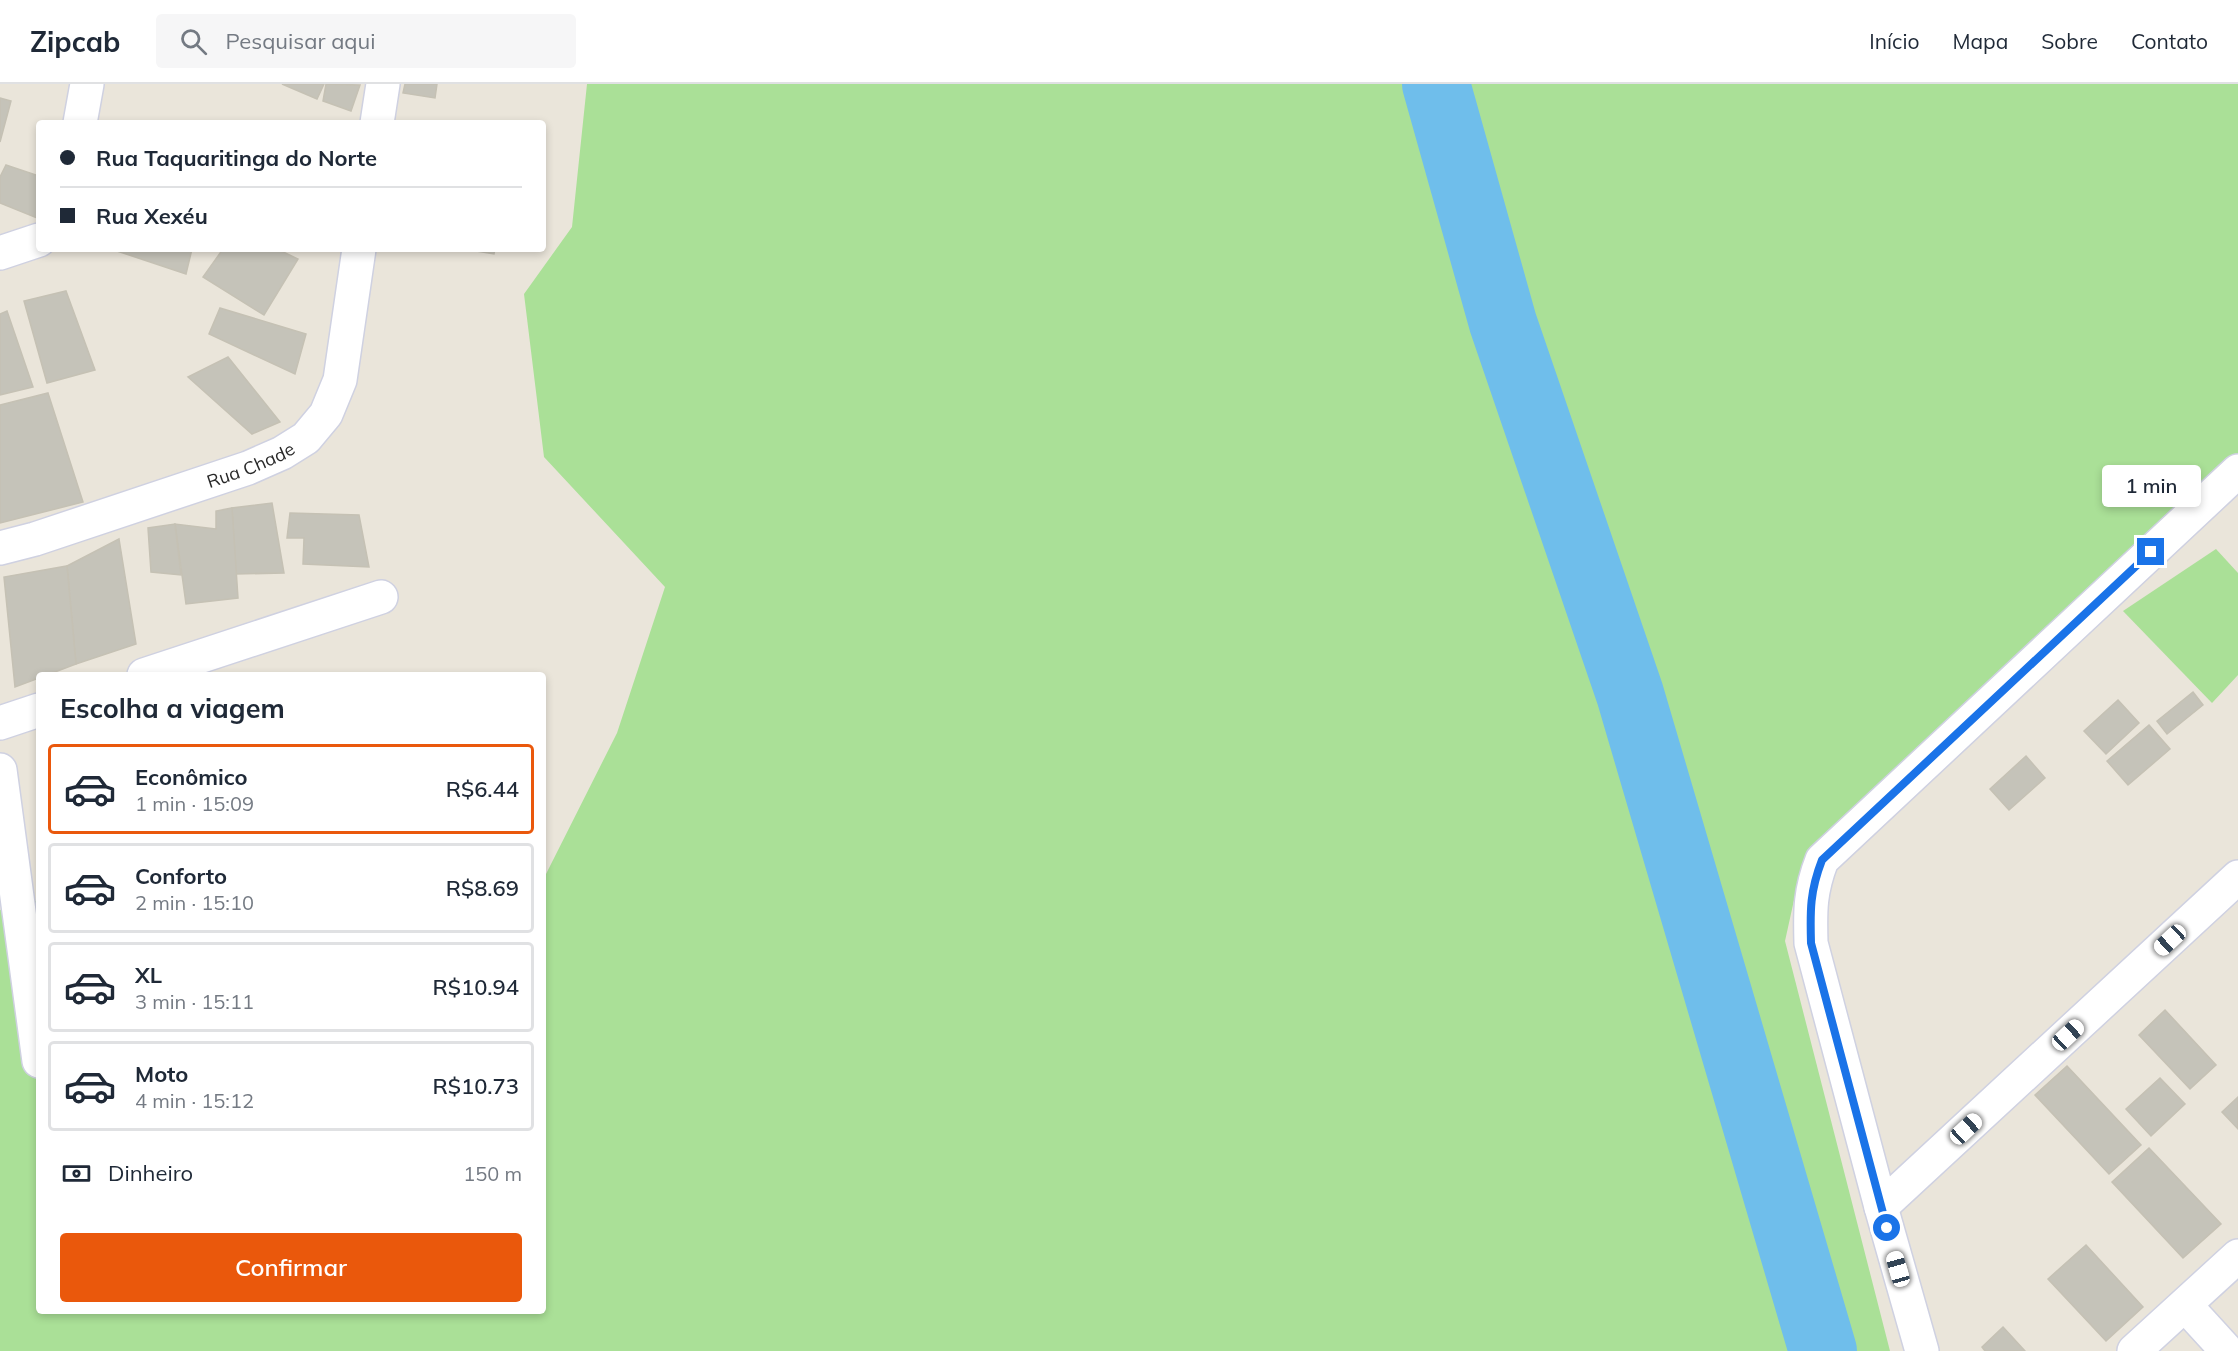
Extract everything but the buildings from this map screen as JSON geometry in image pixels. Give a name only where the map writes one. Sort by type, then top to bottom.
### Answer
[{"type":"street","points":[[81,120],[87,84]]},
{"type":"street","points":[[377,120],[383,84]]},
{"type":"street","points":[[0,253],[36,241]]},
{"type":"street","name":"Rua Chade","points":[[0,548],[98,519],[248,468],[282,453],[306,438],[326,414],[340,380],[359,252]]},
{"type":"street","points":[[1922,1351],[1811,943],[1810,907],[1813,884],[1822,860],[2238,471]]},
{"type":"street","points":[[153,672],[381,597]]},
{"type":"street","points":[[0,723],[36,711]]},
{"type":"street","points":[[0,771],[36,1040]]},
{"type":"street","points":[[1881,1207],[2238,878]]},
{"type":"street","points":[[2133,1351],[2238,1256]]},
{"type":"street","points":[[2185,1305],[2227,1351]]},
{"type":"green space","points":[[587,84],[2238,84],[2238,455],[1798,882],[1785,941],[1890,1351],[0,1351],[0,910],[36,901],[36,1314],[546,1314],[546,874],[617,733],[665,587],[544,457],[524,294],[572,227]]},
{"type":"green space","points":[[2216,549],[2238,573],[2238,675],[2212,703],[2123,611]]},
{"type":"waterway","points":[[1436,84],[1503,323],[1630,694],[1823,1351]]},
{"type":"route","points":[[1887,1228],[1811,943],[1810,907],[1813,884],[1822,860],[2151,552]]}]
